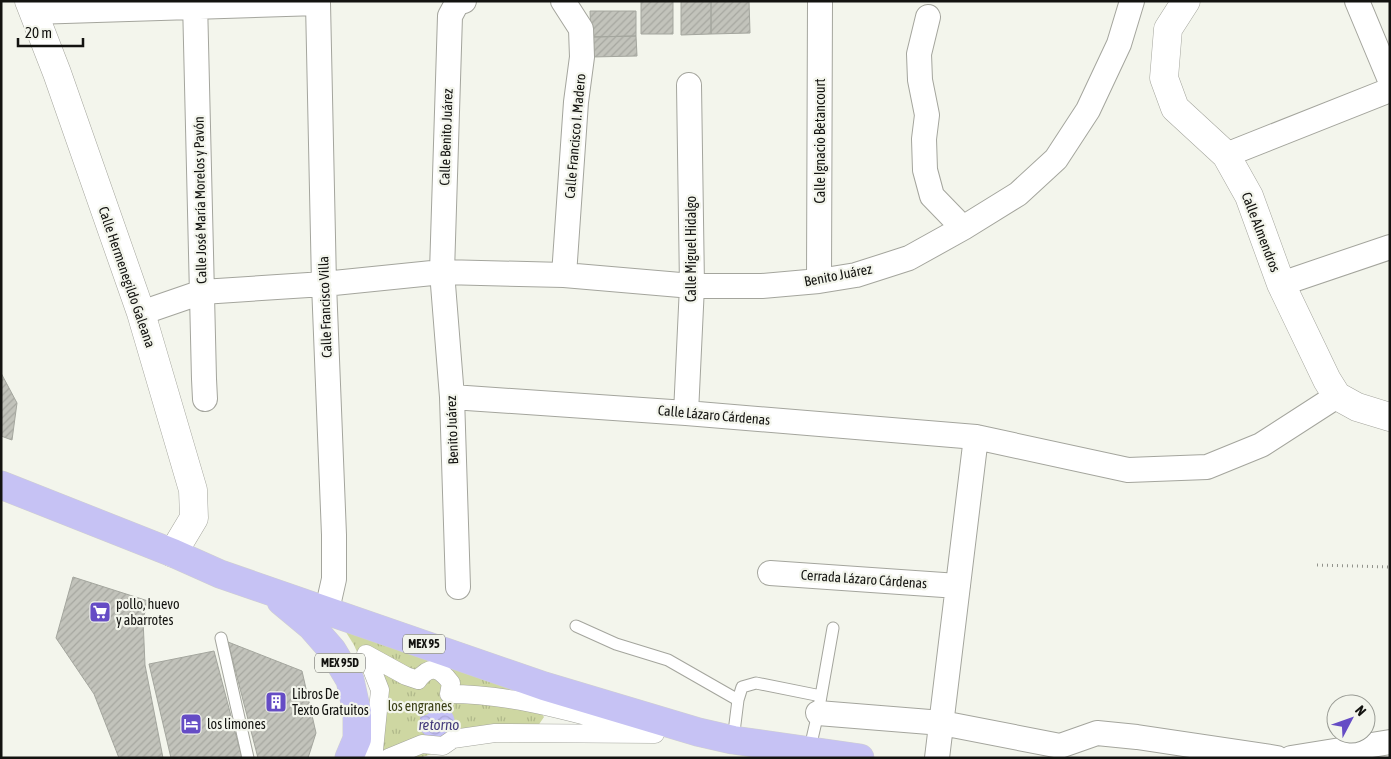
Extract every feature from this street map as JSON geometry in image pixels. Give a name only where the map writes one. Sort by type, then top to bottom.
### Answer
[{"type":"highway","name":"MEX 95","points":[[1,485],[220,574],[544,686],[698,732],[733,740],[860,758]]},
{"type":"highway","name":"MEX 95D","points":[[270,592],[311,626],[332,650],[350,680],[358,712],[357,740],[350,758]]},
{"type":"street","name":"Calle Francisco I. Madero","points":[[563,1],[581,29],[582,57],[576,102],[564,275]]},
{"type":"street","name":"Calle Ignacio Betancourt","points":[[819,281],[820,1]]},
{"type":"street","name":"Benito Juárez","points":[[141,314],[202,292],[324,284],[442,272],[564,275],[692,286],[762,286],[819,281],[856,275],[909,258],[963,228],[1018,194],[1056,159],[1088,110],[1119,44],[1132,1]]},
{"type":"street","name":"Calle Almendros","points":[[1186,1],[1168,29],[1164,78],[1175,108],[1226,155],[1249,196],[1281,284],[1327,380],[1337,396]]},
{"type":"street","points":[[1357,1],[1390,80]]},
{"type":"street","points":[[31,7],[324,2]]},
{"type":"street","name":"Calle Francisco Villa","points":[[324,2],[324,284],[334,535],[334,579],[327,610]]},
{"type":"street","name":"Calle Benito Juárez","points":[[442,272],[450,16],[460,2]]},
{"type":"street","name":"Calle José María Morelos y Pavón","points":[[195,4],[206,398]]},
{"type":"street","name":"Calle Hermenegildo Galeana","points":[[31,7],[57,73],[141,314],[193,490],[194,518],[173,554]]},
{"type":"street","points":[[928,17],[919,54],[920,80],[927,115],[924,139],[925,170],[932,196],[963,228]]},
{"type":"street","name":"Calle Miguel Hidalgo","points":[[686,413],[692,286],[689,85]]},
{"type":"street","points":[[1226,155],[1390,90]]},
{"type":"street","points":[[1281,284],[1390,247]]},
{"type":"street","name":"Benito Juárez","points":[[442,272],[452,397],[458,587]]},
{"type":"street","points":[[1337,396],[1357,407],[1390,417]]},
{"type":"street","name":"Calle Lázaro Cárdenas","points":[[452,397],[686,413],[976,438],[1128,470],[1207,467],[1261,445],[1337,396]]},
{"type":"street","points":[[937,758],[976,438]]},
{"type":"street","name":"Cerrada Lázaro Cárdenas","points":[[770,573],[958,586]]},
{"type":"street","points":[[371,758],[374,750],[380,690],[366,654],[406,676],[418,680],[423,672],[433,670],[444,673],[451,683],[449,694],[517,700],[655,734],[495,733],[452,739],[443,746],[422,744],[388,758]]},
{"type":"street","points":[[819,705],[942,723],[1060,746],[1097,733],[1137,737],[1277,758]]},
{"type":"street","points":[[1291,758],[1390,742]]},
{"type":"lane","points":[[576,626],[616,644],[668,660],[738,700]]},
{"type":"lane","points":[[809,752],[833,628]]},
{"type":"lane","points":[[220,638],[248,758]]},
{"type":"lane","points":[[733,740],[738,700],[742,688],[756,684],[819,705]]},
{"type":"path","points":[[1318,565],[1390,567]]},
{"type":"green space","name":"los engranes","points":[[339,621],[526,692],[544,717],[531,736],[451,748],[419,758],[358,758],[367,742],[372,687],[354,645]]},
{"type":"water","name":"retorno","points":[[434,705],[448,708],[453,715],[455,722],[453,730],[448,737],[428,738],[421,731],[420,717],[428,714]]},
{"type":"building","points":[[641,1],[673,1],[673,34],[641,34]]},
{"type":"building","points":[[681,1],[711,1],[711,34],[681,35]]},
{"type":"building","points":[[711,1],[749,1],[750,33],[711,34]]},
{"type":"building","points":[[590,11],[636,11],[636,36],[591,37]]},
{"type":"building","points":[[636,36],[637,56],[591,57],[591,37]]},
{"type":"building","points":[[1,373],[17,403],[12,440],[1,436]]},
{"type":"building","points":[[73,577],[148,601],[143,619],[145,665],[163,758],[119,758],[94,694],[56,638]]},
{"type":"building","name":"Libros De Texto Gratuitos","points":[[228,642],[302,671],[316,733],[308,758],[258,758]]},
{"type":"building","points":[[214,651],[242,758],[171,758],[149,664]]},
{"type":"place","name":"pollo, huevo y abarrotes","points":[[100,612]]},
{"type":"place","name":"Libros De Texto Gratuitos","points":[[276,702]]},
{"type":"place","name":"los limones","points":[[191,724]]}]
